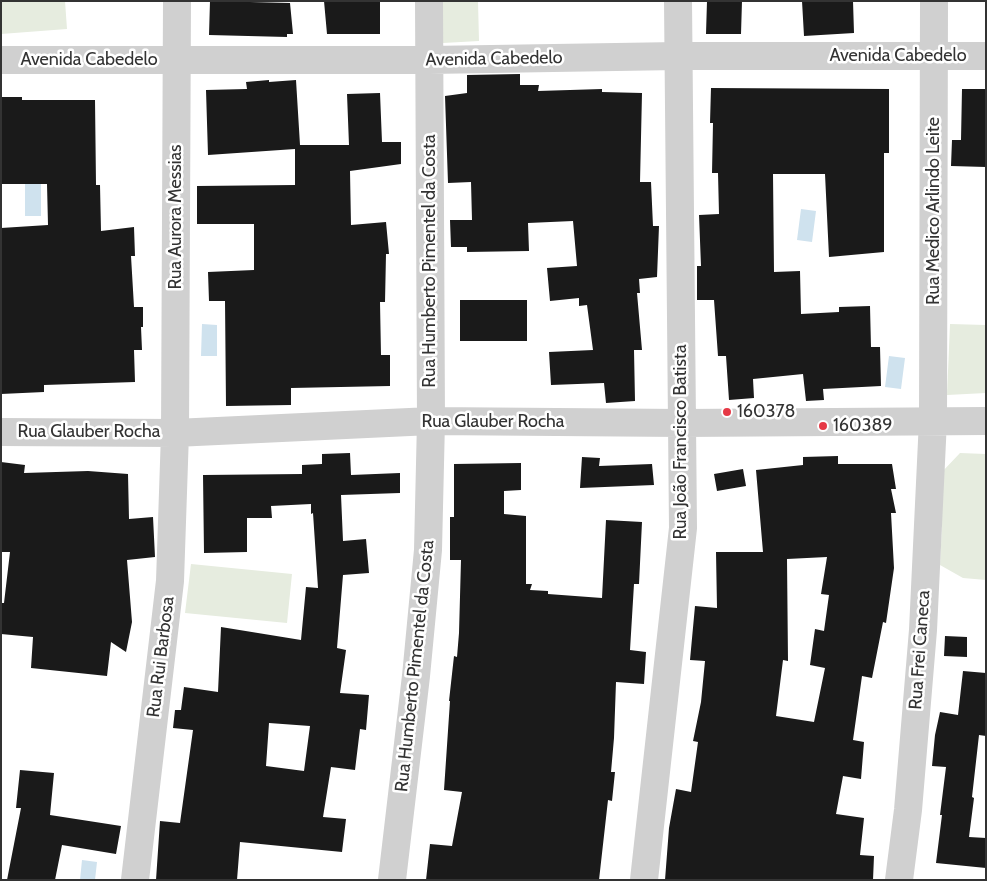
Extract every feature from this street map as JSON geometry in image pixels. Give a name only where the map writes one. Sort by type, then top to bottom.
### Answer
[{"type":"street","name":"Rua Aurora Messias","points":[[175,433],[177,1]]},
{"type":"street","name":"Rua Humberto Pimentel da Costa","points":[[392,880],[416,676],[428,550],[431,420],[429,1]]},
{"type":"street","name":"Rua João Francisco Batista","points":[[644,880],[683,528],[678,1]]},
{"type":"street","name":"Rua Medico Arlindo Leite","points":[[933,420],[934,1]]},
{"type":"street","name":"Avenida Cabedelo","points":[[1,60],[429,60],[678,56],[986,56]]},
{"type":"street","name":"Rua Glauber Rocha","points":[[1,432],[175,433],[431,420],[682,423],[986,421]]},
{"type":"street","name":"Rua Frei Caneca","points":[[899,880],[908,810],[923,630],[933,420]]},
{"type":"street","name":"Rua Rui Barbosa","points":[[135,880],[170,581],[175,433]]},
{"type":"shaded area","points":[[1,1],[65,1],[67,29],[1,34]]},
{"type":"shaded area","points":[[443,1],[478,1],[479,41],[443,43]]},
{"type":"shaded area","points":[[950,324],[986,325],[986,393],[947,395]]},
{"type":"shaded area","points":[[960,453],[986,454],[986,580],[963,578],[940,565],[942,525],[941,473]]},
{"type":"shaded area","points":[[191,564],[292,574],[287,623],[185,613]]},
{"type":"water","points":[[25,184],[41,184],[41,216],[25,216]]},
{"type":"water","points":[[801,209],[816,211],[812,242],[797,240]]},
{"type":"water","points":[[202,324],[217,325],[217,356],[201,356]]},
{"type":"water","points":[[889,356],[905,358],[901,389],[885,387]]},
{"type":"water","points":[[82,860],[97,862],[95,880],[80,880]]},
{"type":"building","points":[[210,1],[290,3],[293,34],[287,34],[287,37],[209,35]]},
{"type":"building","points":[[324,1],[380,1],[380,34],[327,34]]},
{"type":"building","points":[[707,1],[742,1],[741,34],[706,34]]},
{"type":"building","points":[[802,1],[853,1],[854,33],[804,36]]},
{"type":"building","points":[[520,74],[520,85],[539,85],[538,91],[602,89],[602,92],[642,93],[640,182],[651,182],[653,226],[659,226],[657,277],[639,279],[640,293],[637,293],[642,350],[634,350],[635,401],[606,403],[604,383],[551,385],[549,352],[593,350],[587,305],[579,306],[579,298],[550,301],[547,268],[577,266],[573,221],[528,223],[529,251],[467,252],[467,247],[451,247],[450,220],[472,220],[471,182],[448,183],[445,96],[467,93],[467,75]]},
{"type":"building","points":[[269,80],[269,82],[296,80],[300,145],[349,145],[347,94],[380,93],[382,142],[401,142],[401,164],[350,171],[351,225],[386,222],[389,254],[386,254],[385,302],[380,302],[381,355],[390,355],[390,386],[291,388],[291,405],[226,406],[225,301],[209,301],[208,272],[254,270],[254,224],[197,224],[197,186],[295,185],[295,149],[208,155],[206,90],[247,89],[246,82]]},
{"type":"building","points":[[711,88],[889,89],[889,153],[884,153],[884,252],[829,257],[825,174],[773,174],[774,272],[800,271],[801,314],[839,312],[839,307],[870,306],[871,347],[880,347],[881,386],[823,389],[824,400],[806,401],[803,374],[753,379],[754,398],[729,400],[726,356],[718,356],[714,300],[697,300],[697,266],[701,266],[699,215],[719,214],[718,173],[712,173],[713,123],[710,123]]},
{"type":"building","points":[[962,89],[986,89],[986,167],[951,166],[952,140],[961,140]]},
{"type":"building","points":[[1,97],[22,97],[22,100],[95,100],[96,185],[100,185],[101,231],[134,227],[135,256],[131,256],[134,307],[143,307],[143,327],[141,327],[142,350],[134,350],[135,382],[44,385],[44,392],[1,394],[1,228],[48,225],[47,184],[1,184]]},
{"type":"building","points":[[460,300],[527,300],[527,341],[460,341]]},
{"type":"building","points":[[350,453],[351,475],[400,473],[400,493],[341,495],[343,541],[366,539],[369,573],[343,575],[337,648],[346,650],[340,693],[369,695],[366,730],[360,729],[355,770],[331,767],[323,817],[346,819],[342,852],[240,842],[237,880],[156,880],[160,821],[180,823],[193,730],[173,728],[175,710],[181,710],[184,687],[218,692],[221,627],[301,640],[306,587],[318,588],[311,504],[271,506],[272,518],[247,518],[247,552],[204,553],[203,475],[302,474],[302,465],[322,464],[322,454]],"holes":[[[269,723],[310,726],[304,771],[266,766]]]},
{"type":"building","points":[[838,456],[838,464],[892,464],[896,489],[891,489],[896,513],[891,513],[894,568],[886,623],[883,622],[872,678],[862,676],[853,740],[864,742],[861,779],[843,776],[836,814],[864,818],[860,855],[874,856],[873,880],[665,880],[669,828],[676,789],[691,792],[698,742],[693,741],[701,702],[705,661],[690,660],[695,606],[717,608],[716,552],[763,552],[756,470],[803,465],[803,457]],"holes":[[[827,557],[821,594],[829,595],[824,631],[815,629],[810,665],[825,668],[814,722],[776,716],[783,660],[788,661],[787,559]]]},
{"type":"building","points":[[582,457],[600,458],[599,466],[652,464],[654,485],[580,488]]},
{"type":"building","points":[[1,462],[25,465],[24,473],[88,471],[128,474],[129,519],[153,517],[155,557],[127,560],[132,622],[126,652],[111,642],[107,676],[31,668],[33,637],[1,634],[1,603],[4,603],[10,552],[1,552]]},
{"type":"building","points":[[521,463],[521,490],[504,491],[504,514],[526,516],[526,584],[532,584],[530,590],[548,591],[548,594],[602,598],[606,520],[642,522],[639,584],[634,584],[630,650],[646,652],[644,684],[616,682],[611,772],[615,772],[612,801],[608,800],[599,880],[426,880],[430,844],[452,846],[462,792],[444,790],[449,701],[454,656],[457,657],[459,633],[461,560],[450,560],[450,517],[454,517],[454,464]]},
{"type":"building","points":[[743,469],[746,486],[717,491],[714,474]]},
{"type":"building","points":[[945,636],[967,637],[967,657],[944,656]]},
{"type":"building","points":[[963,671],[986,673],[986,736],[979,735],[969,837],[986,838],[986,868],[936,863],[946,767],[932,766],[935,735],[940,712],[958,715]]},
{"type":"building","points":[[20,770],[54,773],[50,815],[121,826],[116,854],[62,845],[55,880],[7,880],[21,808],[16,808]]},
{"type":"place","name":"160378","points":[[727,412]]},
{"type":"place","name":"160389","points":[[823,426]]}]
